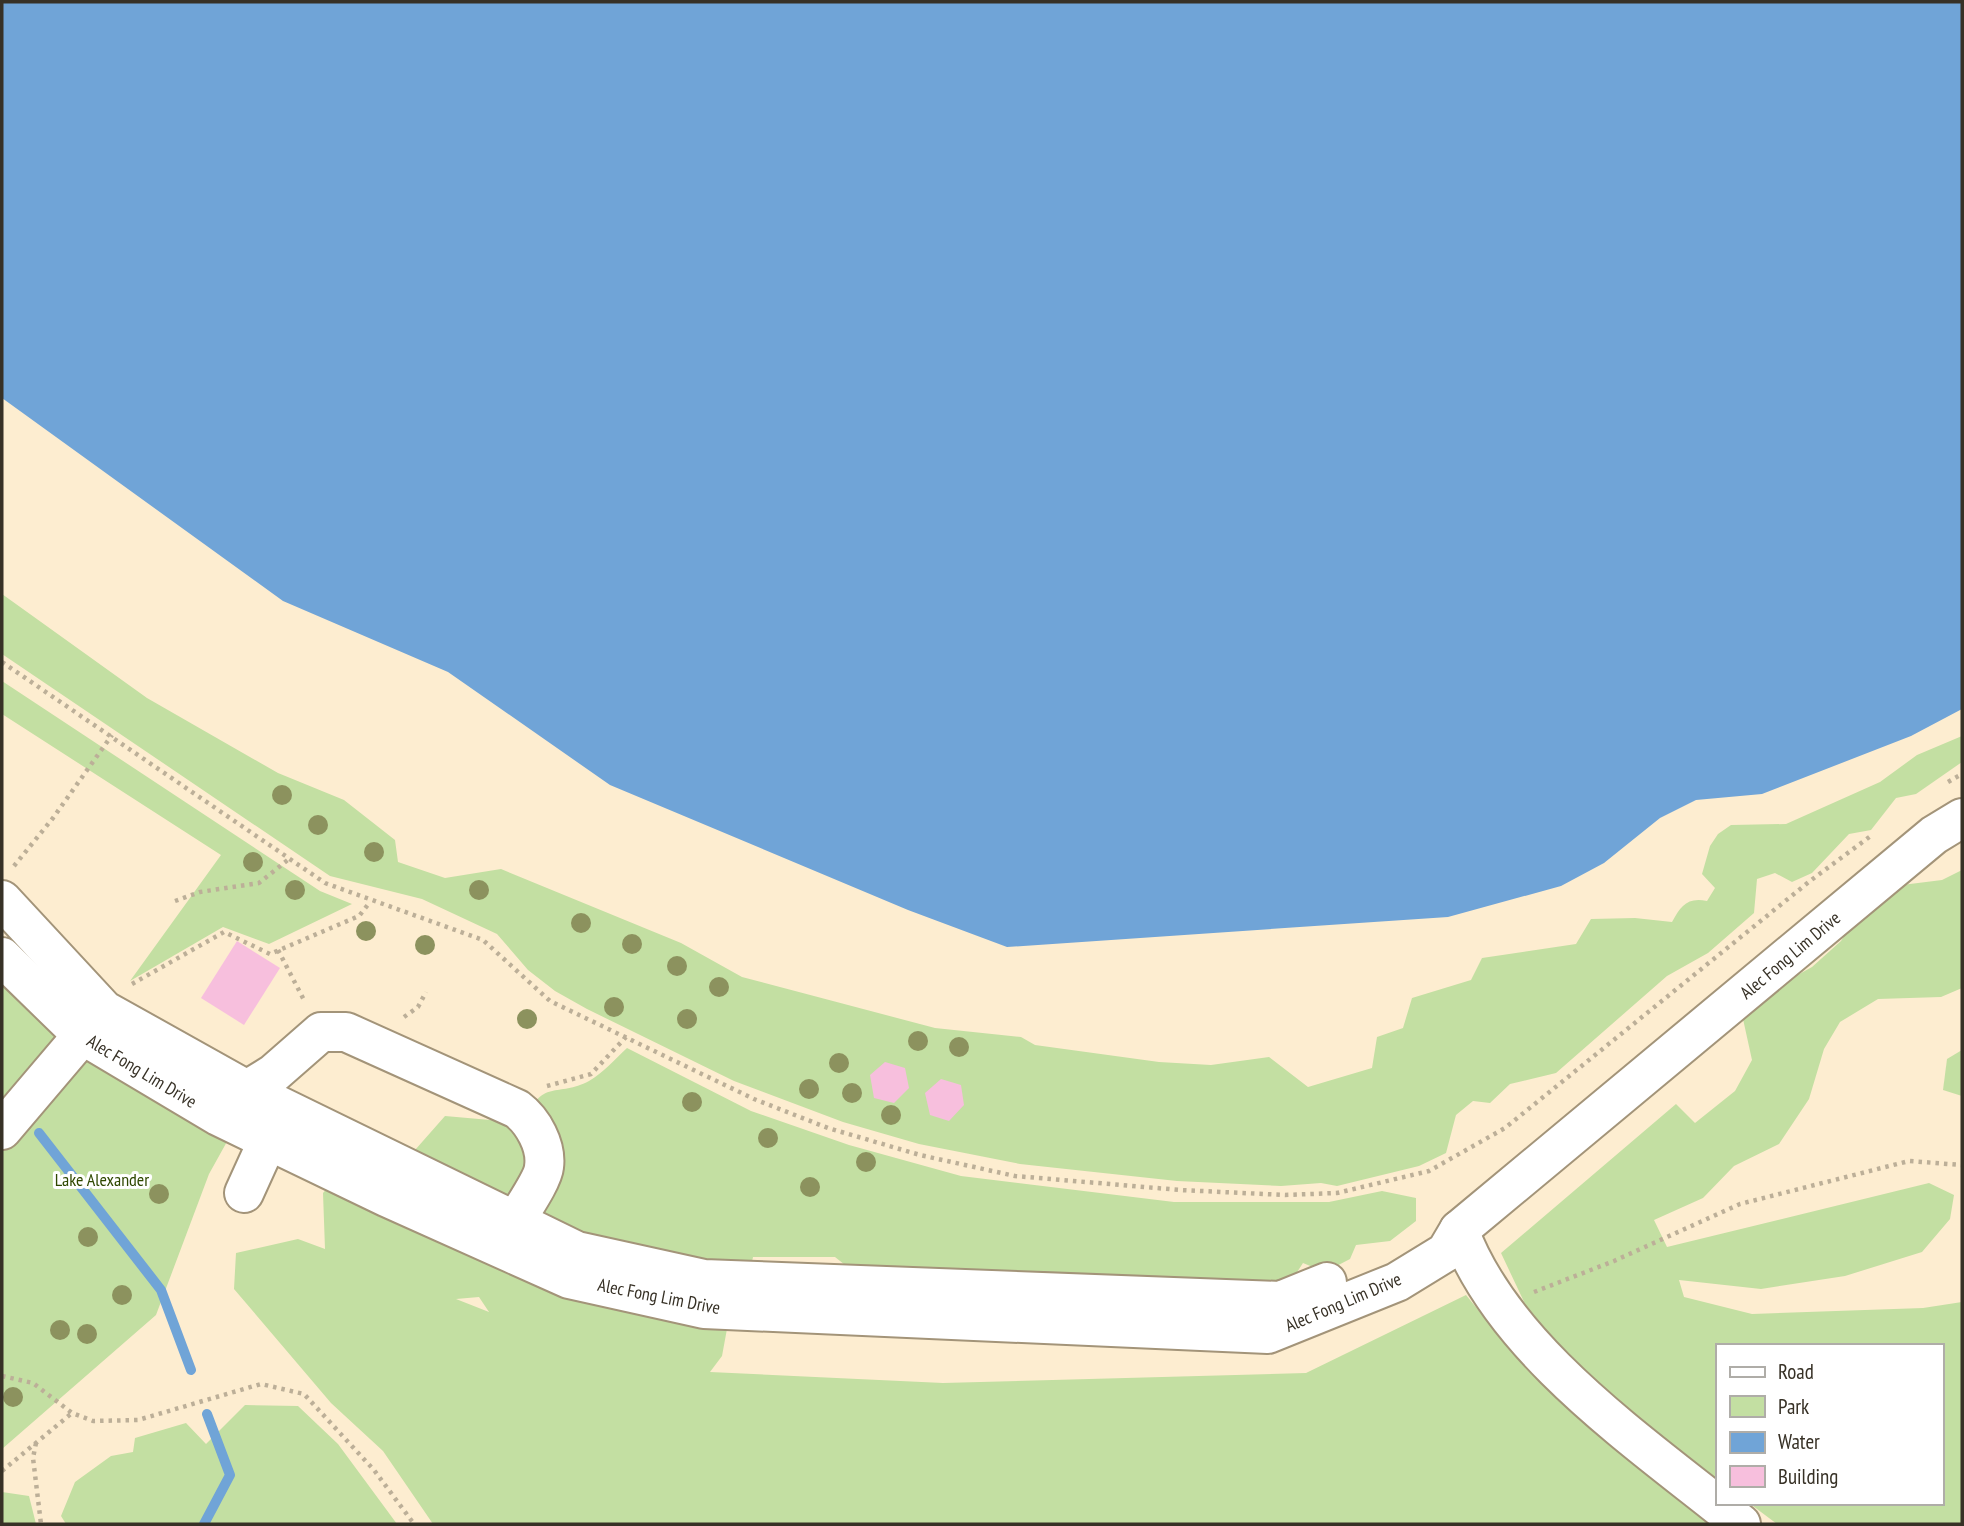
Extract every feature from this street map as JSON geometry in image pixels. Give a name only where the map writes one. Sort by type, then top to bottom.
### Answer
[{"type":"street","name":"Alec Fong Lim Drive","points":[[2,957],[247,1090],[276,1124],[386,1197],[569,1279],[704,1308],[1268,1334],[1397,1282],[1446,1252],[1459,1230],[1934,835],[1962,818]]},
{"type":"street","name":"Alec Fong Lim Drive","points":[[12,889],[104,1011],[218,1116],[276,1124],[516,1220],[577,1251],[704,1279],[1280,1301],[1385,1258],[1436,1233],[1459,1230]]},
{"type":"street","points":[[2,1130],[104,1011]]},
{"type":"street","points":[[247,1090],[273,1074],[321,1032],[346,1032],[517,1109],[528,1117],[540,1141],[545,1168],[516,1220]]},
{"type":"street","points":[[244,1193],[276,1124]]},
{"type":"street","points":[[1459,1230],[1469,1257],[1501,1306],[1568,1383],[1716,1504]]},
{"type":"street","points":[[1718,1505],[1741,1524]]},
{"type":"path","points":[[2,662],[325,883],[483,940],[550,1001],[754,1099],[828,1128],[933,1158],[1015,1176],[1180,1191],[1337,1194],[1429,1171],[1504,1128],[1810,881],[1882,827]]},
{"type":"path","points":[[12,889],[13,867],[53,818],[111,735]]},
{"type":"path","points":[[1943,785],[1962,774]]},
{"type":"path","points":[[174,901],[200,892],[259,883],[289,859]]},
{"type":"path","points":[[104,1011],[224,932],[270,954],[359,916],[371,901]]},
{"type":"path","points":[[278,950],[321,1032]]},
{"type":"path","points":[[517,1109],[553,1082],[563,1083],[591,1074],[626,1037]]},
{"type":"path","points":[[1501,1306],[1614,1261],[1740,1204],[1909,1161],[1962,1165]]},
{"type":"path","points":[[2,1376],[33,1383],[72,1413],[93,1421],[138,1420],[261,1384],[304,1394],[344,1435],[414,1524]]},
{"type":"path","points":[[2,1471],[72,1413]]},
{"type":"path","points":[[36,1442],[33,1458],[41,1524]]},
{"type":"green space","points":[[2,594],[147,698],[278,773],[344,800],[395,840],[398,862],[445,878],[501,869],[681,943],[742,977],[935,1028],[1021,1037],[1035,1045],[1159,1062],[1211,1065],[1269,1057],[1308,1087],[1372,1068],[1377,1037],[1403,1028],[1412,998],[1471,980],[1482,958],[1576,944],[1591,919],[1635,918],[1672,922],[1685,904],[1694,900],[1707,901],[1715,888],[1702,874],[1710,846],[1718,834],[1731,825],[1786,824],[1880,782],[1917,755],[1962,736],[1962,762],[1916,794],[1896,798],[1871,830],[1849,834],[1812,873],[1792,882],[1775,873],[1757,879],[1754,913],[1708,953],[1667,976],[1556,1073],[1510,1084],[1490,1103],[1473,1101],[1456,1115],[1446,1153],[1419,1166],[1337,1186],[1321,1183],[1281,1186],[1177,1181],[1020,1164],[919,1144],[843,1122],[734,1081],[587,1009],[555,991],[528,970],[497,934],[422,899],[330,876],[2,654]]},
{"type":"green space","points":[[2,681],[320,891],[352,904],[269,944],[223,927],[130,981],[221,855],[2,714]]},
{"type":"green space","points":[[1962,870],[1962,988],[1941,997],[1878,999],[1840,1022],[1824,1049],[1809,1099],[1779,1144],[1734,1166],[1703,1198],[1654,1220],[1667,1247],[1929,1183],[1954,1195],[1950,1219],[1922,1252],[1845,1276],[1761,1289],[1679,1280],[1684,1297],[1752,1314],[1923,1308],[1962,1302],[1962,1524],[1777,1524],[1752,1505],[1943,1505],[1943,1344],[1716,1344],[1716,1479],[1627,1413],[1527,1318],[1526,1306],[1501,1253],[1676,1104],[1695,1123],[1735,1091],[1752,1060],[1743,1019],[1772,989],[1812,967],[1841,941],[1869,897],[1902,885],[1942,880]]},
{"type":"green space","name":"Lake Alexander","points":[[2,980],[229,1138],[209,1174],[156,1315],[2,1449]]},
{"type":"green space","points":[[627,1048],[751,1111],[849,1145],[961,1176],[1174,1202],[1329,1202],[1382,1191],[1416,1198],[1416,1221],[1390,1241],[1356,1245],[1350,1259],[1325,1272],[1303,1263],[1288,1286],[864,1280],[835,1257],[753,1257],[746,1289],[729,1318],[722,1356],[710,1372],[943,1383],[1306,1373],[1466,1295],[1497,1333],[1712,1524],[433,1524],[383,1451],[331,1403],[234,1289],[236,1253],[298,1239],[325,1249],[323,1193],[350,1162],[393,1175],[445,1116],[525,1123],[537,1099],[551,1091],[589,1081]],"holes":[[[479,1297],[489,1312],[456,1299]]]},
{"type":"green space","points":[[1962,1050],[1962,1096],[1943,1090],[1947,1059]]},
{"type":"green space","points":[[245,1405],[298,1406],[338,1444],[397,1524],[66,1524],[61,1516],[75,1482],[111,1456],[133,1452],[135,1438],[186,1423],[206,1444]]},
{"type":"green space","points":[[2,1492],[29,1496],[36,1524],[2,1524]]},
{"type":"water","points":[[2,2],[1962,2],[1962,709],[1911,736],[1762,794],[1696,800],[1660,818],[1604,863],[1561,886],[1448,917],[1007,947],[908,910],[610,785],[448,672],[283,601],[2,398]]},
{"type":"building","points":[[237,941],[280,968],[244,1025],[201,998]]},
{"type":"building","points":[[885,1062],[905,1068],[909,1088],[894,1103],[874,1098],[870,1075]]},
{"type":"building","points":[[941,1079],[961,1085],[964,1105],[949,1121],[930,1115],[925,1093]]},
{"type":"waterway","points":[[39,1133],[161,1290],[191,1370]]},
{"type":"waterway","points":[[204,1524],[230,1475],[207,1414]]}]
